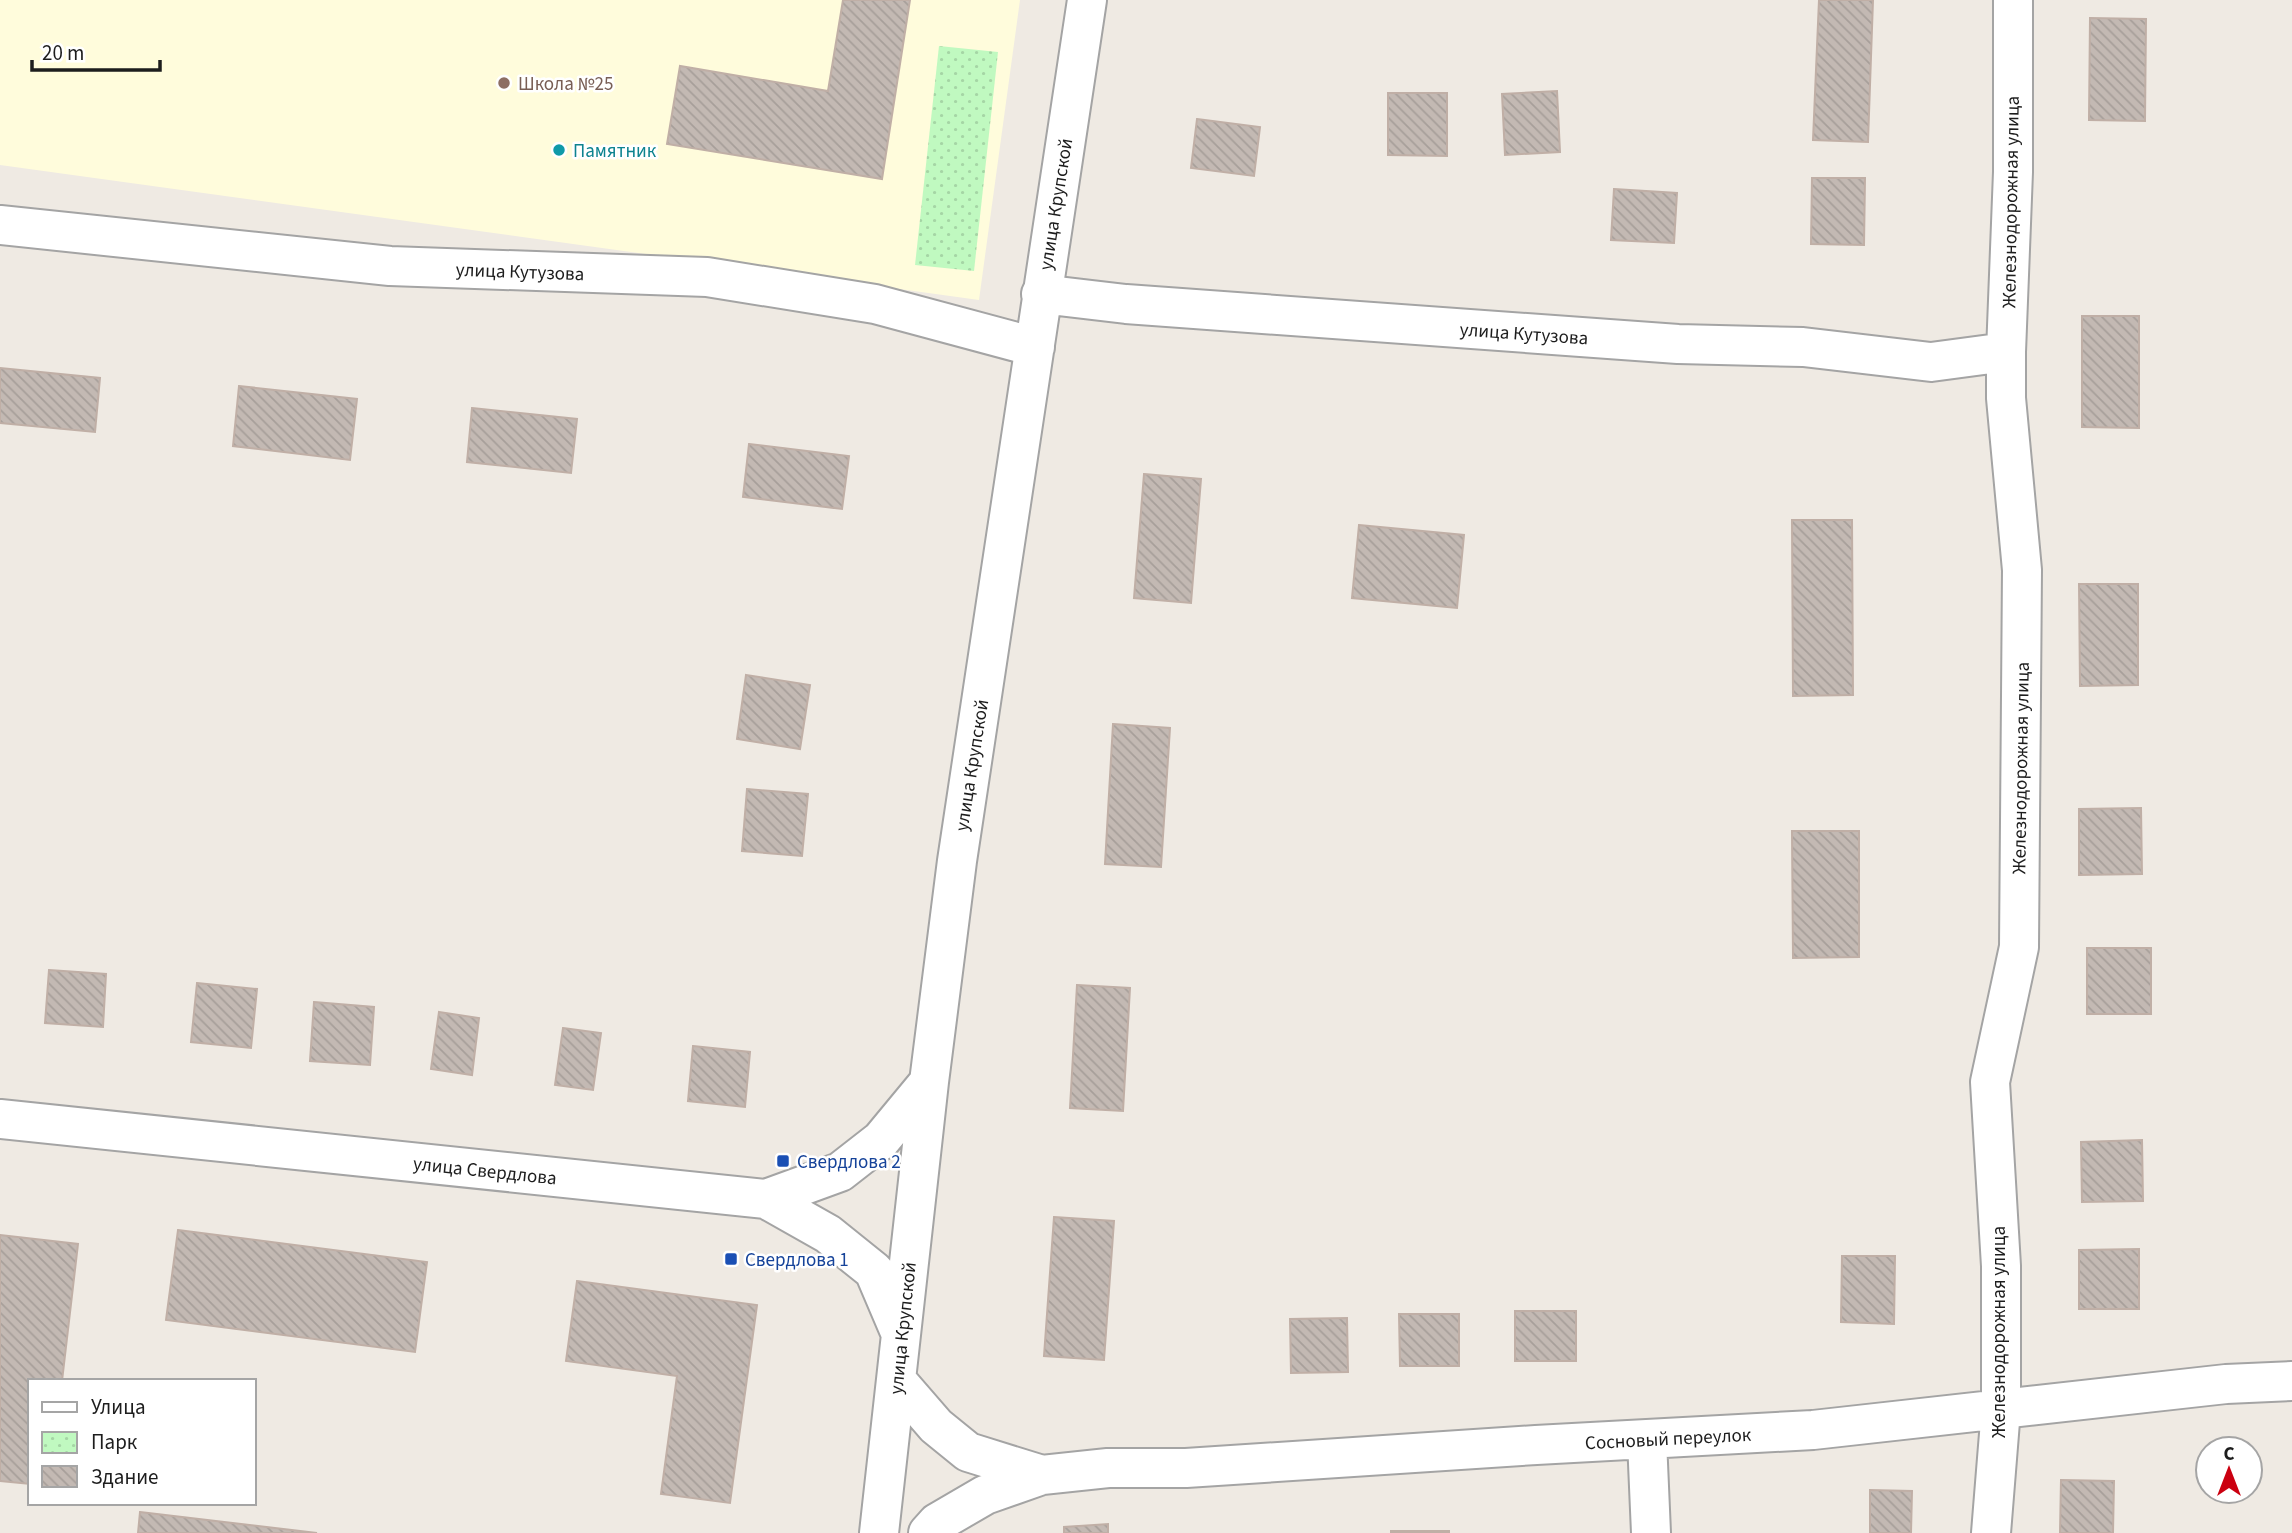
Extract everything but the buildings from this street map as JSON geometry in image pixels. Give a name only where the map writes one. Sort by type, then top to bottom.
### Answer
[{"type":"street","name":"улица Крупской","points":[[879,1533],[929,1082],[957,861],[1087,0]]},
{"type":"street","name":"Железнодорожная улица","points":[[1991,1533],[2001,1409],[2001,1266],[1990,1083],[2019,947],[2022,570],[2006,398],[2013,172],[2013,0]]},
{"type":"street","name":"улица Кутузова","points":[[0,225],[390,266],[707,277],[875,304],[1035,346]]},
{"type":"street","name":"улица Кутузова","points":[[1041,295],[1126,304],[1665,343],[1803,347],[1931,362],[2006,352]]},
{"type":"street","name":"улица Свердлова","points":[[0,1119],[766,1199],[840,1172],[881,1140],[929,1082]]},
{"type":"street","points":[[766,1199],[828,1234],[874,1271],[901,1334]]},
{"type":"street","name":"Сосновый переулок","points":[[897,1381],[936,1426],[968,1452],[1042,1475]]},
{"type":"street","name":"Сосновый переулок","points":[[928,1533],[937,1523],[985,1495],[1042,1475],[1108,1468],[1186,1468],[1813,1430],[2226,1384],[2292,1381]]},
{"type":"street","points":[[1647,1440],[1651,1533]]},
{"type":"shaded area","name":"Школа №25","points":[[0,0],[1020,0],[979,300],[0,165]]},
{"type":"green space","points":[[939,46],[998,52],[974,271],[915,265]]},
{"type":"place","name":"Школа №25","points":[[504,83]]},
{"type":"place","name":"Памятник","points":[[559,150]]},
{"type":"place","name":"Свердлова 2","points":[[783,1161]]},
{"type":"place","name":"Свердлова 1","points":[[731,1259]]}]
